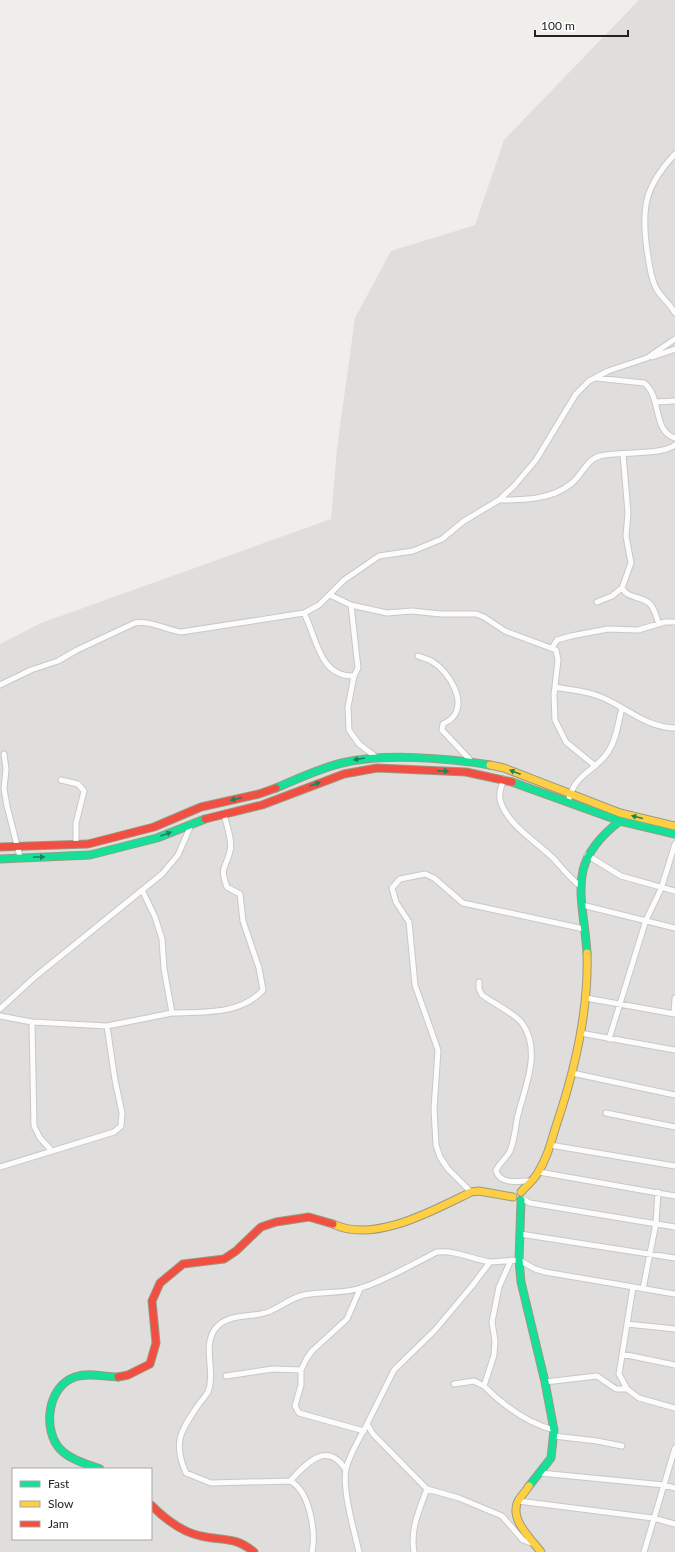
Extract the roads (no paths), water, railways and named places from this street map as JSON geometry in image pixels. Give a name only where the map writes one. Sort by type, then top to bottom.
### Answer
[{"type":"street","points":[[675,154],[660,170],[646,199],[644,223],[650,273],[655,287],[675,313]]},
{"type":"street","points":[[647,358],[675,339]]},
{"type":"street","points":[[0,685],[31,670],[58,661],[77,650],[135,624],[143,622],[181,632],[304,613],[312,610],[330,595],[344,580],[379,556],[413,551],[442,539],[464,521],[499,500],[514,486],[536,460],[576,394],[589,381],[608,371],[675,349]]},
{"type":"street","points":[[596,378],[644,383],[650,387],[661,425],[669,436],[675,438]]},
{"type":"street","points":[[655,402],[675,402]]},
{"type":"street","points":[[499,500],[533,499],[554,494],[572,483],[589,462],[601,456],[672,448],[675,445]]},
{"type":"street","points":[[597,602],[612,596],[622,588],[631,563],[626,536],[628,513],[623,454]]},
{"type":"street","points":[[622,588],[624,592],[630,596],[642,599],[649,603],[659,624]]},
{"type":"street","points":[[330,595],[351,605],[388,613],[412,611],[441,614],[476,614],[484,617],[505,631],[556,650],[558,660],[555,687],[555,720],[566,742],[594,765]]},
{"type":"street","points":[[351,605],[358,671],[354,676],[348,707],[349,730],[358,744],[376,757]]},
{"type":"street","points":[[304,613],[324,662],[335,672],[346,676],[354,676]]},
{"type":"street","points":[[552,648],[557,640],[571,636],[608,629],[638,630],[659,624],[675,622]]},
{"type":"street","points":[[418,656],[432,661],[445,673],[457,695],[458,706],[456,713],[450,720],[443,724],[442,730],[472,762]]},
{"type":"street","points":[[555,687],[598,696],[646,721],[664,728],[675,728]]},
{"type":"street","points":[[568,802],[574,783],[608,753],[612,745],[622,708]]},
{"type":"street","points":[[4,754],[6,769],[4,789],[9,821],[18,846],[20,857]]},
{"type":"street","points":[[0,847],[88,844],[154,827],[201,807],[259,794],[341,763],[357,759],[376,757],[472,762],[504,768],[620,813],[675,826]]},
{"type":"street","points":[[0,858],[70,857],[90,855],[157,838],[204,819],[262,804],[344,774],[359,770],[377,768],[466,772],[504,779],[620,821],[675,834]]},
{"type":"street","points":[[528,787],[531,778]]},
{"type":"street","points":[[504,779],[499,795],[501,804],[523,832],[555,860],[570,878],[580,886]]},
{"type":"street","points":[[61,780],[78,784],[84,791],[76,823],[76,845]]},
{"type":"street","points":[[289,782],[293,793]]},
{"type":"street","points":[[0,1016],[32,1022],[107,1026],[172,1013],[217,1012],[240,1004],[259,994],[263,990],[259,968],[243,921],[240,894],[227,887],[223,877],[223,867],[230,851],[224,814]]},
{"type":"street","points":[[541,1552],[517,1520],[515,1512],[518,1501],[550,1458],[554,1433],[545,1382],[521,1282],[519,1260],[522,1197],[529,1181],[539,1172],[550,1145],[572,1073],[580,1033],[586,998],[588,952],[584,930],[580,886],[583,865],[591,847],[620,821]]},
{"type":"street","points":[[0,1009],[36,976],[116,913],[162,874],[178,855],[191,825]]},
{"type":"street","points":[[609,1039],[646,920],[661,889],[675,844]]},
{"type":"street","points":[[587,855],[620,876],[661,889],[675,891]]},
{"type":"street","points":[[471,1192],[448,1169],[440,1157],[436,1145],[434,1109],[438,1050],[415,985],[409,922],[396,902],[392,888],[400,879],[425,874],[434,878],[463,903],[584,930]]},
{"type":"street","points":[[142,890],[155,917],[162,939],[164,969],[172,1013]]},
{"type":"street","points":[[582,905],[675,928]]},
{"type":"street","points":[[479,982],[479,989],[482,995],[518,1019],[530,1039],[532,1051],[531,1066],[517,1117],[514,1139],[509,1153],[496,1172],[500,1179],[505,1181],[529,1181]]},
{"type":"street","points":[[586,998],[674,1014],[675,998]]},
{"type":"street","points":[[32,1022],[34,1126],[40,1138],[52,1151]]},
{"type":"street","points":[[0,1167],[114,1132],[121,1126],[122,1113],[114,1080],[107,1026]]},
{"type":"street","points":[[580,1033],[675,1050]]},
{"type":"street","points":[[572,1073],[675,1095]]},
{"type":"street","points":[[606,1113],[675,1127]]},
{"type":"street","points":[[550,1145],[675,1166]]},
{"type":"street","points":[[539,1172],[675,1196]]},
{"type":"street","points":[[98,1468],[64,1454],[56,1444],[51,1424],[50,1409],[53,1395],[65,1381],[74,1377],[84,1374],[124,1376],[150,1364],[156,1343],[152,1302],[160,1283],[183,1264],[224,1259],[236,1251],[261,1227],[276,1222],[309,1217],[326,1221],[341,1228],[356,1230],[396,1226],[410,1221],[471,1192],[479,1191],[513,1197],[514,1192],[530,1203],[675,1227]]},
{"type":"street","points":[[643,1289],[656,1223],[658,1192]]},
{"type":"street","points":[[520,1234],[675,1258]]},
{"type":"street","points":[[312,1552],[314,1529],[307,1504],[301,1490],[296,1484],[290,1481],[211,1483],[186,1473],[178,1449],[180,1434],[185,1424],[208,1392],[210,1382],[209,1342],[214,1330],[221,1323],[230,1319],[269,1311],[289,1299],[304,1295],[360,1289],[438,1252],[448,1251],[473,1259],[490,1262],[519,1260],[535,1270],[675,1294]]},
{"type":"street","points":[[484,1386],[494,1355],[495,1341],[492,1322],[499,1287],[511,1260]]},
{"type":"street","points":[[359,1552],[347,1495],[346,1470],[349,1460],[394,1370],[434,1330],[472,1286],[490,1262]]},
{"type":"street","points":[[633,1287],[619,1374],[627,1389],[639,1398],[675,1408]]},
{"type":"street","points":[[360,1289],[347,1319],[312,1351],[301,1370],[301,1385],[295,1406],[297,1411],[364,1431]]},
{"type":"street","points":[[627,1324],[675,1329]]},
{"type":"street","points":[[622,1354],[675,1365]]},
{"type":"street","points":[[226,1376],[273,1369],[301,1370]]},
{"type":"street","points":[[545,1382],[597,1376],[616,1390],[627,1389]]},
{"type":"street","points":[[454,1384],[474,1381],[484,1386],[500,1402],[554,1433],[622,1446]]},
{"type":"street","points":[[367,1424],[373,1434],[388,1451],[427,1489],[459,1498],[502,1516],[523,1540],[535,1544]]},
{"type":"street","points":[[644,1552],[675,1448]]},
{"type":"street","points":[[290,1481],[307,1462],[320,1456],[333,1458],[341,1463],[346,1470]]},
{"type":"street","points":[[540,1473],[664,1485],[675,1488]]},
{"type":"street","points":[[414,1552],[412,1542],[416,1516],[427,1489]]},
{"type":"street","points":[[518,1501],[653,1518],[675,1524]]},
{"type":"street","points":[[152,1506],[160,1515],[182,1530],[201,1536],[225,1537],[236,1540],[254,1552]]}]
